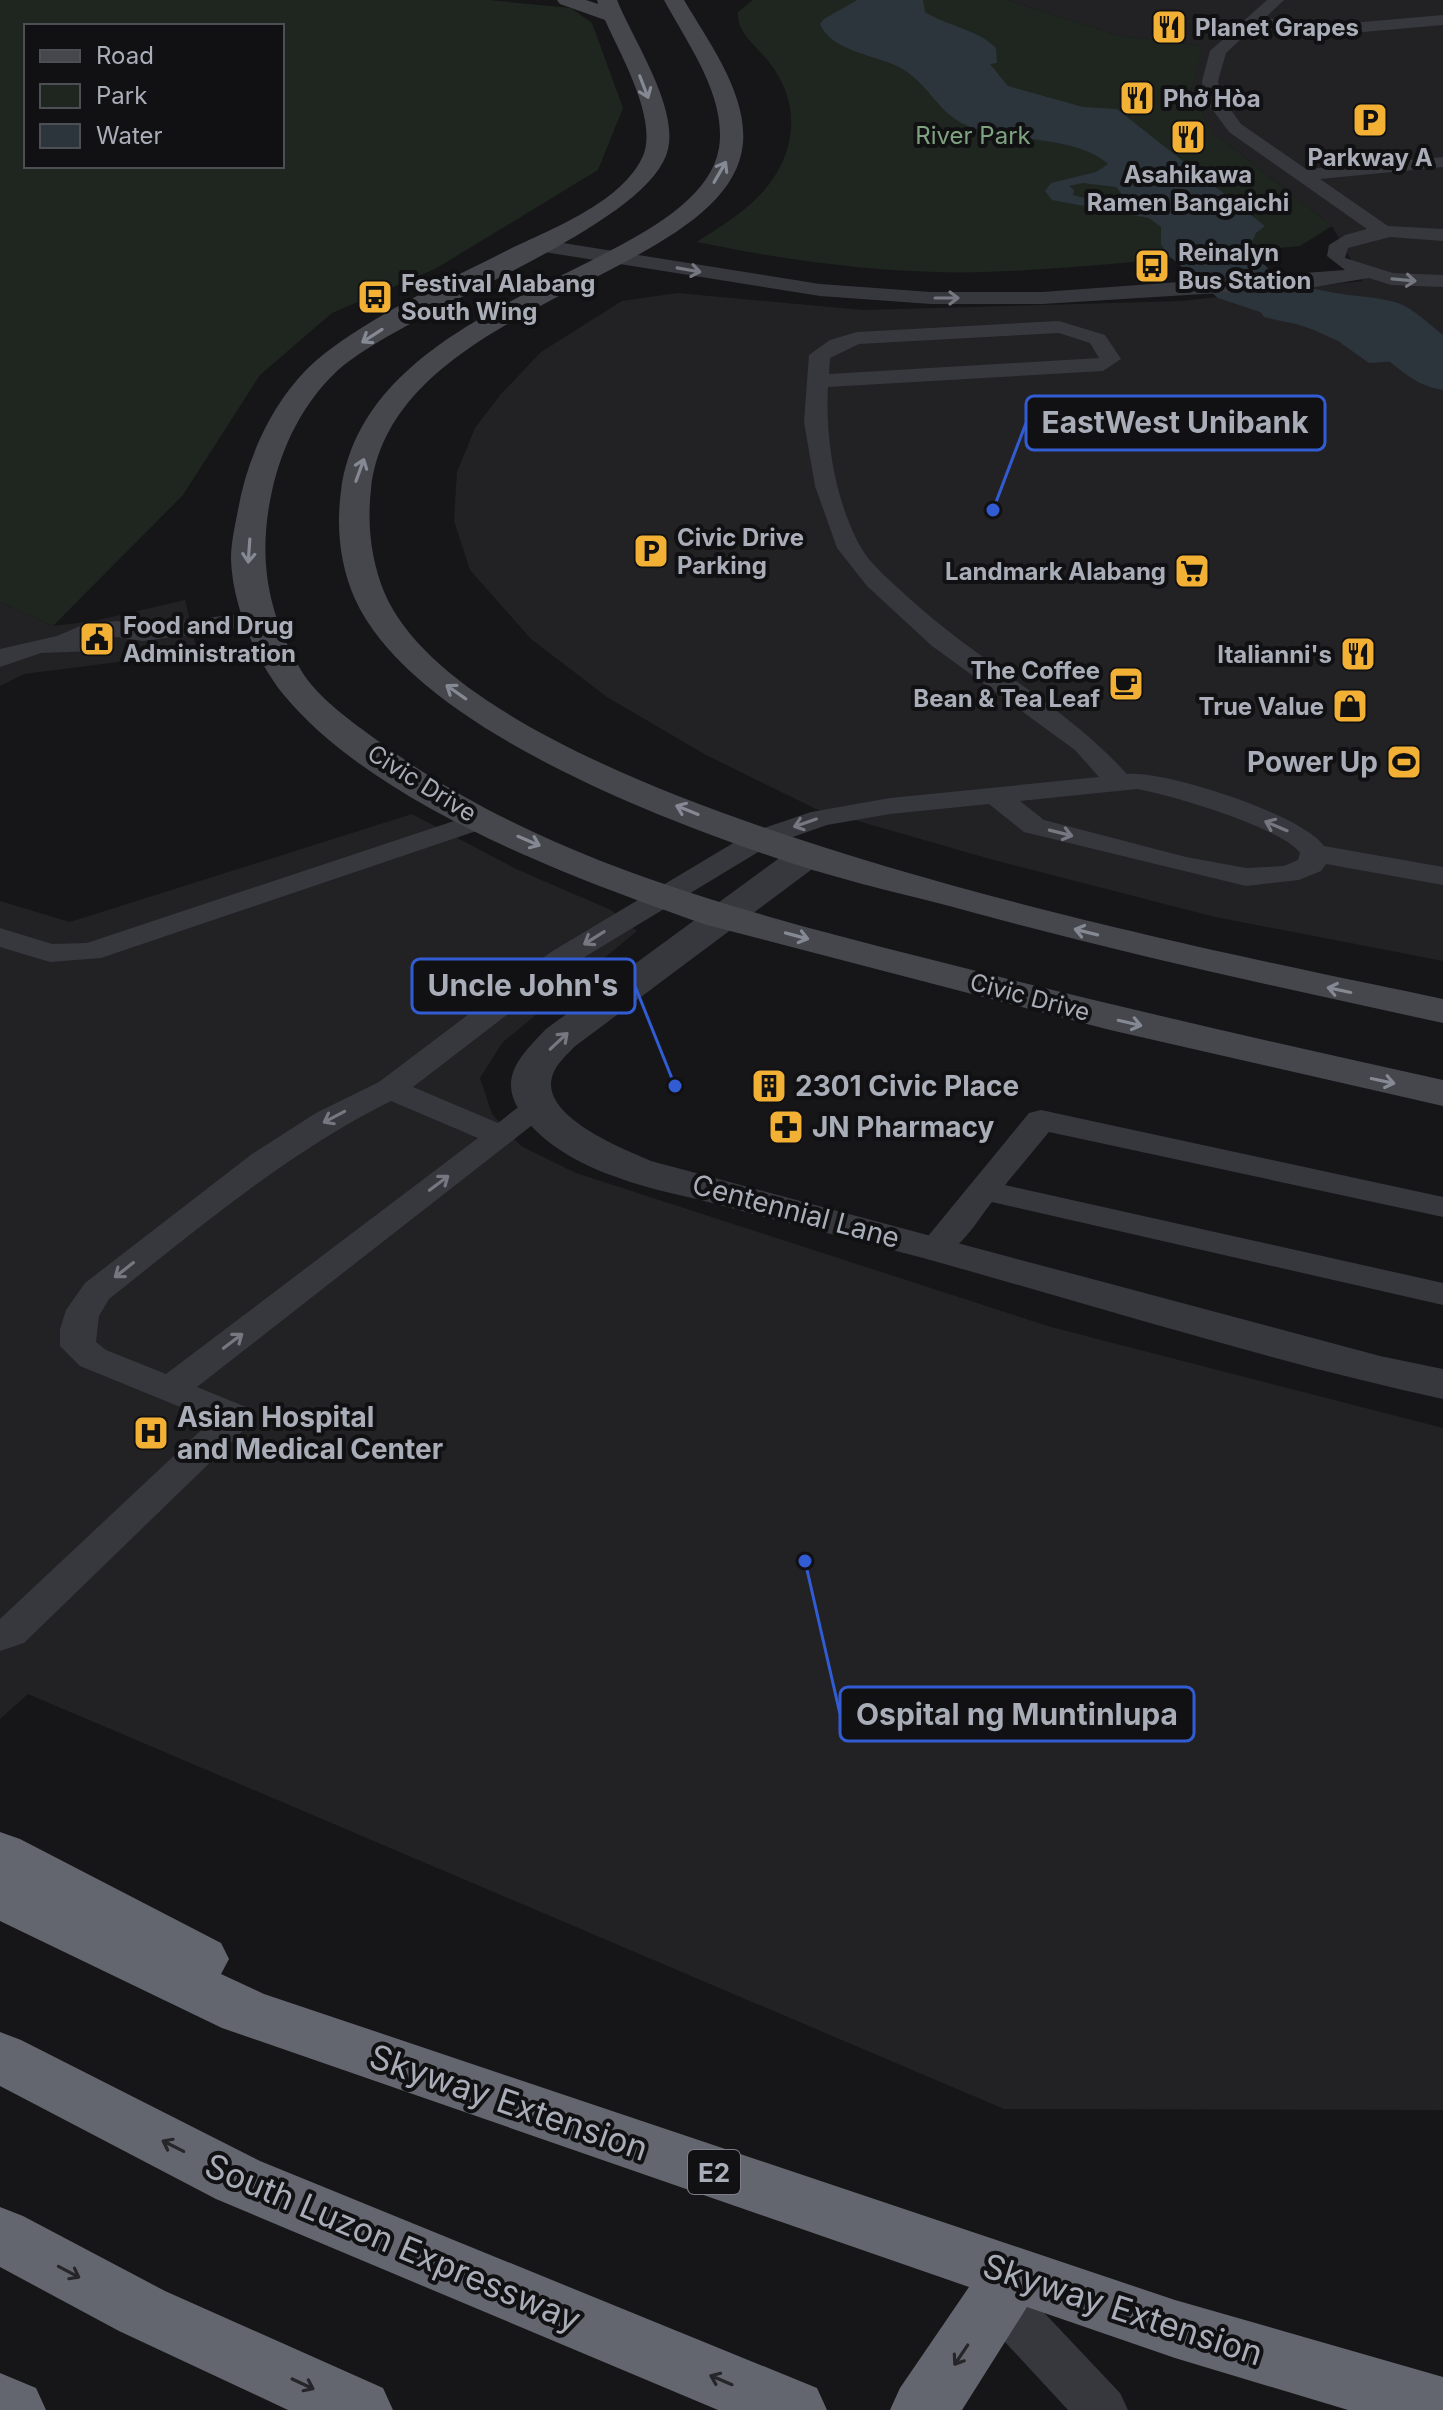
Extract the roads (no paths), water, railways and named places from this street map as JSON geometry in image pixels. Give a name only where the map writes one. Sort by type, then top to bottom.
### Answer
[{"type":"highway","points":[[0,1854],[371,2050],[998,2299],[1351,2410]]},
{"type":"highway","name":"Skyway Extension","points":[[0,1895],[243,2011],[1175,2329],[1443,2408]]},
{"type":"highway","name":"South Luzon Expressway","points":[[0,2057],[238,2180],[793,2410]]},
{"type":"highway","points":[[0,2235],[142,2311],[359,2410]]},
{"type":"highway","points":[[924,2410],[998,2299]]},
{"type":"highway","points":[[0,2403],[12,2410]]},
{"type":"main road","points":[[567,0],[610,8]]},
{"type":"main road","points":[[674,0],[692,14],[727,103],[730,155],[718,178],[696,205],[642,241],[488,323],[415,375],[387,409],[355,478],[353,541],[377,610],[430,674],[508,728],[622,783],[760,839],[806,856],[1158,950],[1443,1011]]},
{"type":"main road","name":"Civic Drive","points":[[610,8],[652,107],[659,135],[655,156],[621,195],[569,230],[424,302],[329,364],[291,411],[256,484],[247,560],[259,620],[295,687],[380,761],[481,820],[660,897],[721,917],[1110,1018],[1443,1093]]},
{"type":"street","points":[[538,1108],[530,1083],[544,1056],[560,1038],[806,856]]},
{"type":"street","name":"Centennial Lane","points":[[538,1108],[561,1130],[596,1154],[636,1170],[936,1248],[1377,1370],[1443,1384]]},
{"type":"lane","points":[[1276,0],[1218,51],[1210,81],[1213,98],[1235,128],[1383,231]]},
{"type":"lane","points":[[1251,21],[1317,31],[1443,20]]},
{"type":"lane","points":[[1302,175],[1443,162]]},
{"type":"lane","points":[[569,230],[812,268],[1005,279],[1099,274]]},
{"type":"lane","points":[[1337,256],[1339,245],[1347,240],[1383,231],[1443,235]]},
{"type":"lane","points":[[538,245],[820,290],[931,298],[1042,298],[1315,281],[1366,273]]},
{"type":"lane","points":[[1312,259],[1337,256],[1366,273],[1391,279],[1443,281]]},
{"type":"lane","points":[[819,381],[1089,367],[1103,365],[1110,359],[1108,351],[1091,334],[1059,327],[857,338],[837,344],[820,355],[815,422],[827,486],[849,548],[876,581],[941,641],[1085,744],[1119,782]]},
{"type":"lane","points":[[0,659],[12,642],[87,647],[120,643],[143,633],[259,620]]},
{"type":"lane","points":[[0,1637],[10,1633],[238,1417],[93,1358],[78,1346],[76,1328],[82,1309],[97,1291],[264,1161],[328,1120],[390,1089],[562,958],[760,839],[821,818],[922,801],[1119,782],[1173,786],[1283,828],[1306,841],[1314,853],[1443,876]]},
{"type":"lane","points":[[995,795],[1034,826],[1246,877],[1289,874],[1311,865],[1314,853]]},
{"type":"lane","points":[[806,856],[848,828],[852,814]]},
{"type":"lane","points":[[0,937],[50,953],[90,952],[481,820]]},
{"type":"lane","points":[[390,1089],[502,1136]]},
{"type":"lane","points":[[171,1389],[538,1108]]},
{"type":"lane","points":[[936,1248],[1041,1120],[1443,1207]]},
{"type":"lane","points":[[983,1190],[1443,1294]]},
{"type":"lane","points":[[998,2299],[1102,2410]]},
{"type":"water","points":[[857,0],[923,0],[925,12],[980,36],[996,48],[997,63],[990,64],[1008,86],[1083,107],[1117,109],[1265,226],[1256,233],[1252,242],[1262,261],[1276,275],[1314,290],[1404,305],[1443,335],[1443,358],[1369,363],[1338,341],[1314,330],[1218,298],[1168,255],[1161,244],[1161,227],[1149,218],[1052,200],[1045,191],[1051,183],[1096,172],[1108,164],[1096,155],[1063,144],[989,132],[961,122],[950,116],[910,74],[834,40],[820,24]],"holes":[[[1083,183],[1116,187],[1123,196],[1107,202],[1088,202],[1088,199],[1073,195],[1074,190],[1069,186]]]},
{"type":"waterway","points":[[1287,303],[1369,321],[1389,330],[1442,370]]},
{"type":"place","name":"Planet Grapes","points":[[1169,27]]},
{"type":"place","name":"Phở Hòa","points":[[1137,98]]},
{"type":"place","name":"Parkway A","points":[[1370,120]]},
{"type":"place","name":"Asahikawa Ramen Bangaichi","points":[[1188,137]]},
{"type":"place","name":"Reinalyn Bus Station","points":[[1152,266]]},
{"type":"place","name":"Festival Alabang South Wing","points":[[375,297]]},
{"type":"place","name":"EastWest Unibank","points":[[993,510]]},
{"type":"place","name":"Civic Drive Parking","points":[[651,551]]},
{"type":"place","name":"Landmark Alabang","points":[[1192,571]]},
{"type":"place","name":"Food and Drug Administration","points":[[97,639]]},
{"type":"place","name":"Italianni's","points":[[1358,654]]},
{"type":"place","name":"The Coffee Bean & Tea Leaf","points":[[1126,684]]},
{"type":"place","name":"True Value","points":[[1350,706]]},
{"type":"place","name":"Power Up","points":[[1404,762]]},
{"type":"place","name":"Uncle John's","points":[[675,1086]]},
{"type":"place","name":"2301 Civic Place","points":[[769,1086]]},
{"type":"place","name":"JN Pharmacy","points":[[786,1127]]},
{"type":"place","name":"Asian Hospital and Medical Center","points":[[151,1433]]},
{"type":"place","name":"Ospital ng Muntinlupa","points":[[805,1561]]},
{"type":"park label","name":"River Park","points":[[973,135]]}]
